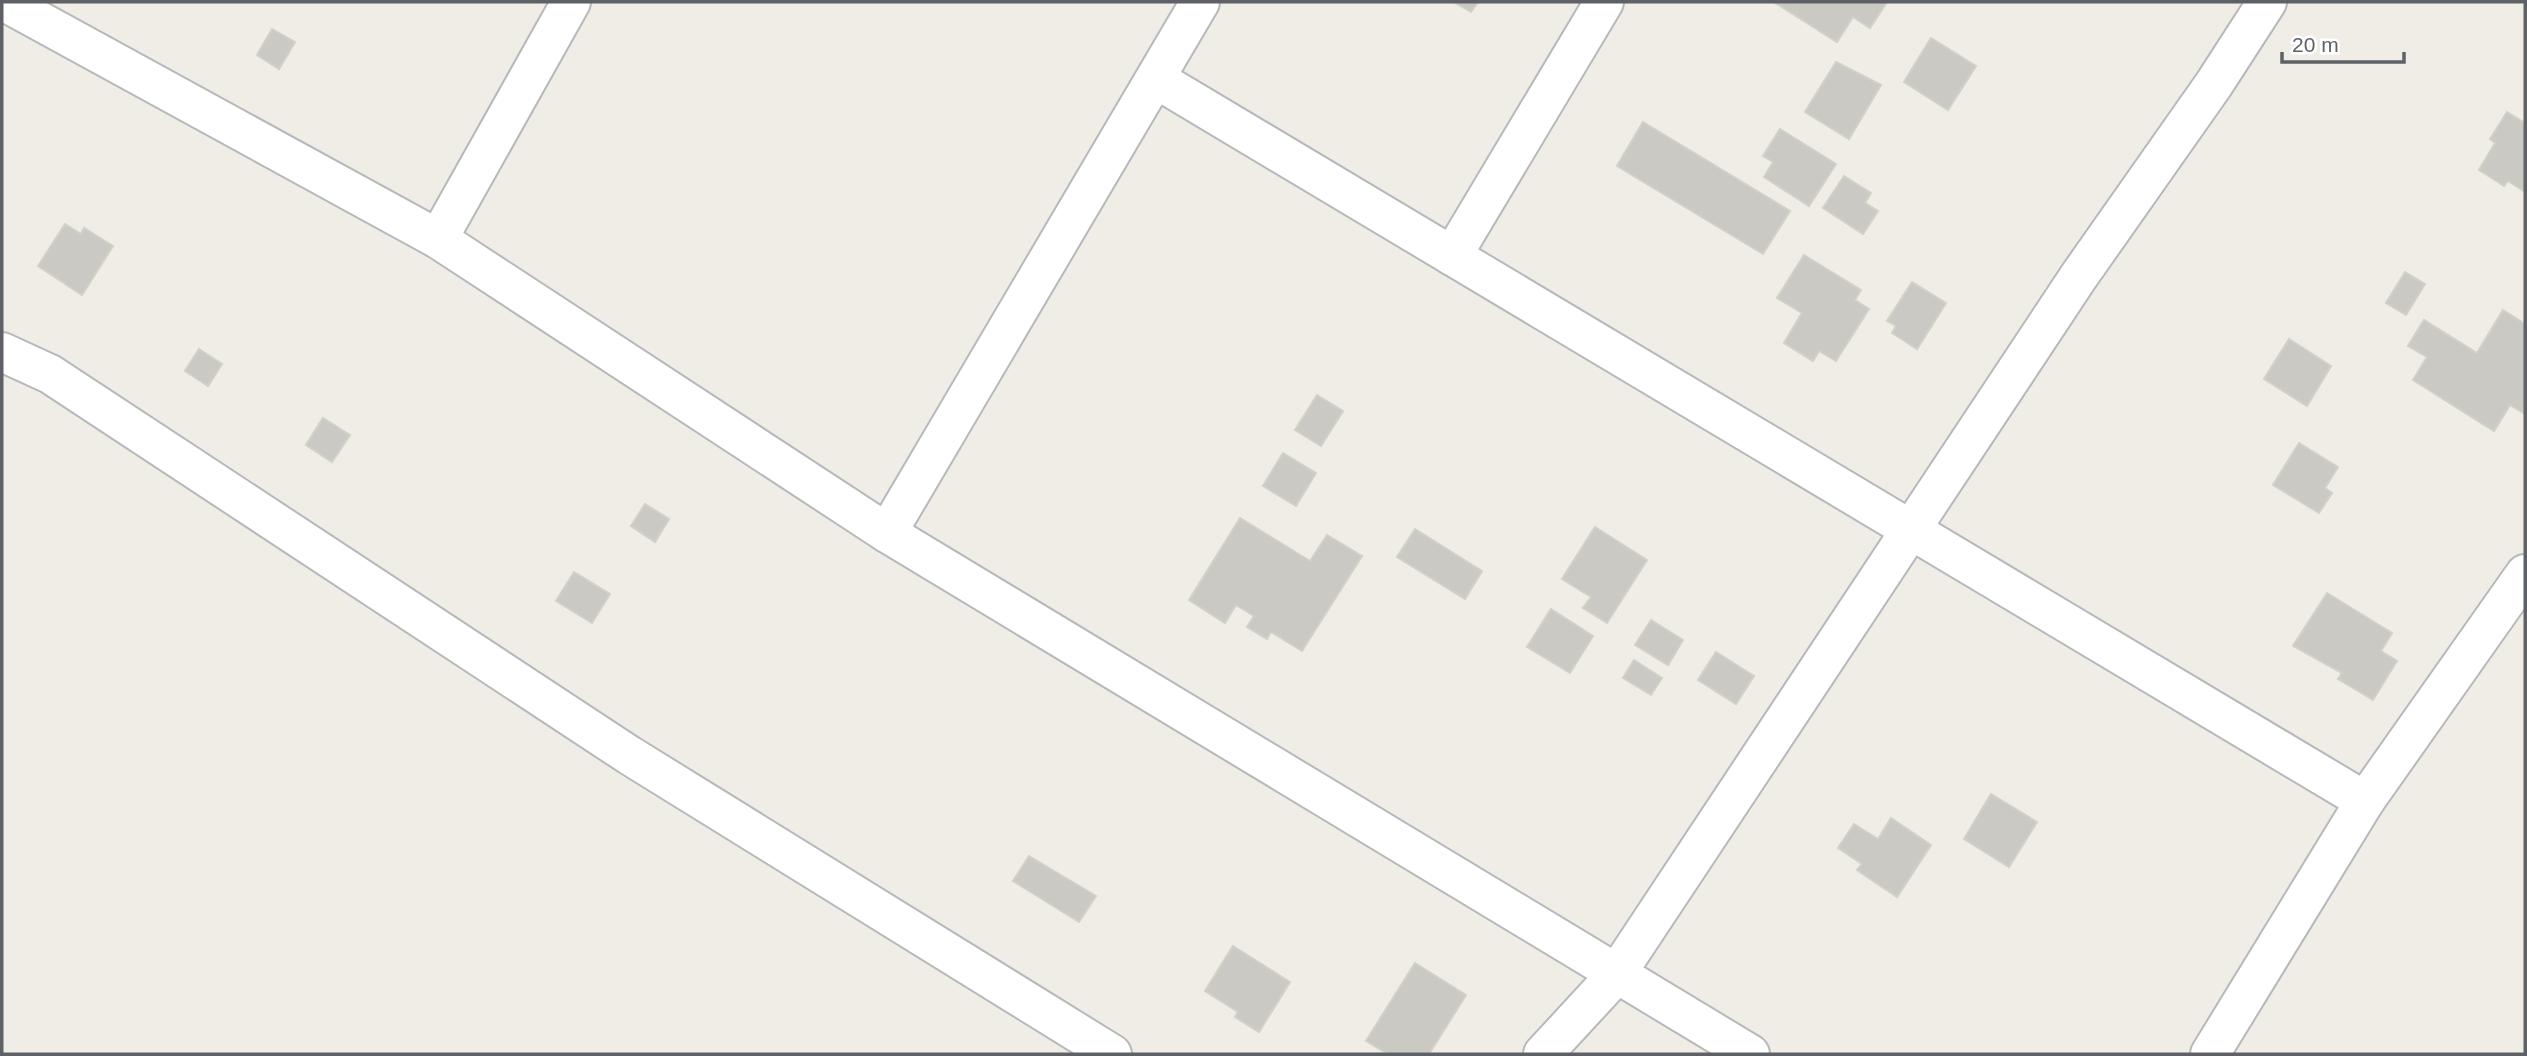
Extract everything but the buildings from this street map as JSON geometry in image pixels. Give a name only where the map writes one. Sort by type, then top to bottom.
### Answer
[{"type":"street","points":[[5,2],[438,239],[887,533],[1615,976],[1750,1054]]},
{"type":"street","points":[[438,239],[571,2]]},
{"type":"street","points":[[887,533],[1200,2]]},
{"type":"street","points":[[1452,256],[1604,2]]},
{"type":"street","points":[[1544,1054],[1615,976],[2079,276],[2214,84],[2267,2]]},
{"type":"street","points":[[1156,79],[2365,801]]},
{"type":"street","points":[[2,352],[50,374],[629,755],[1112,1054]]},
{"type":"street","points":[[2210,1054],[2365,801],[2525,574]]}]
